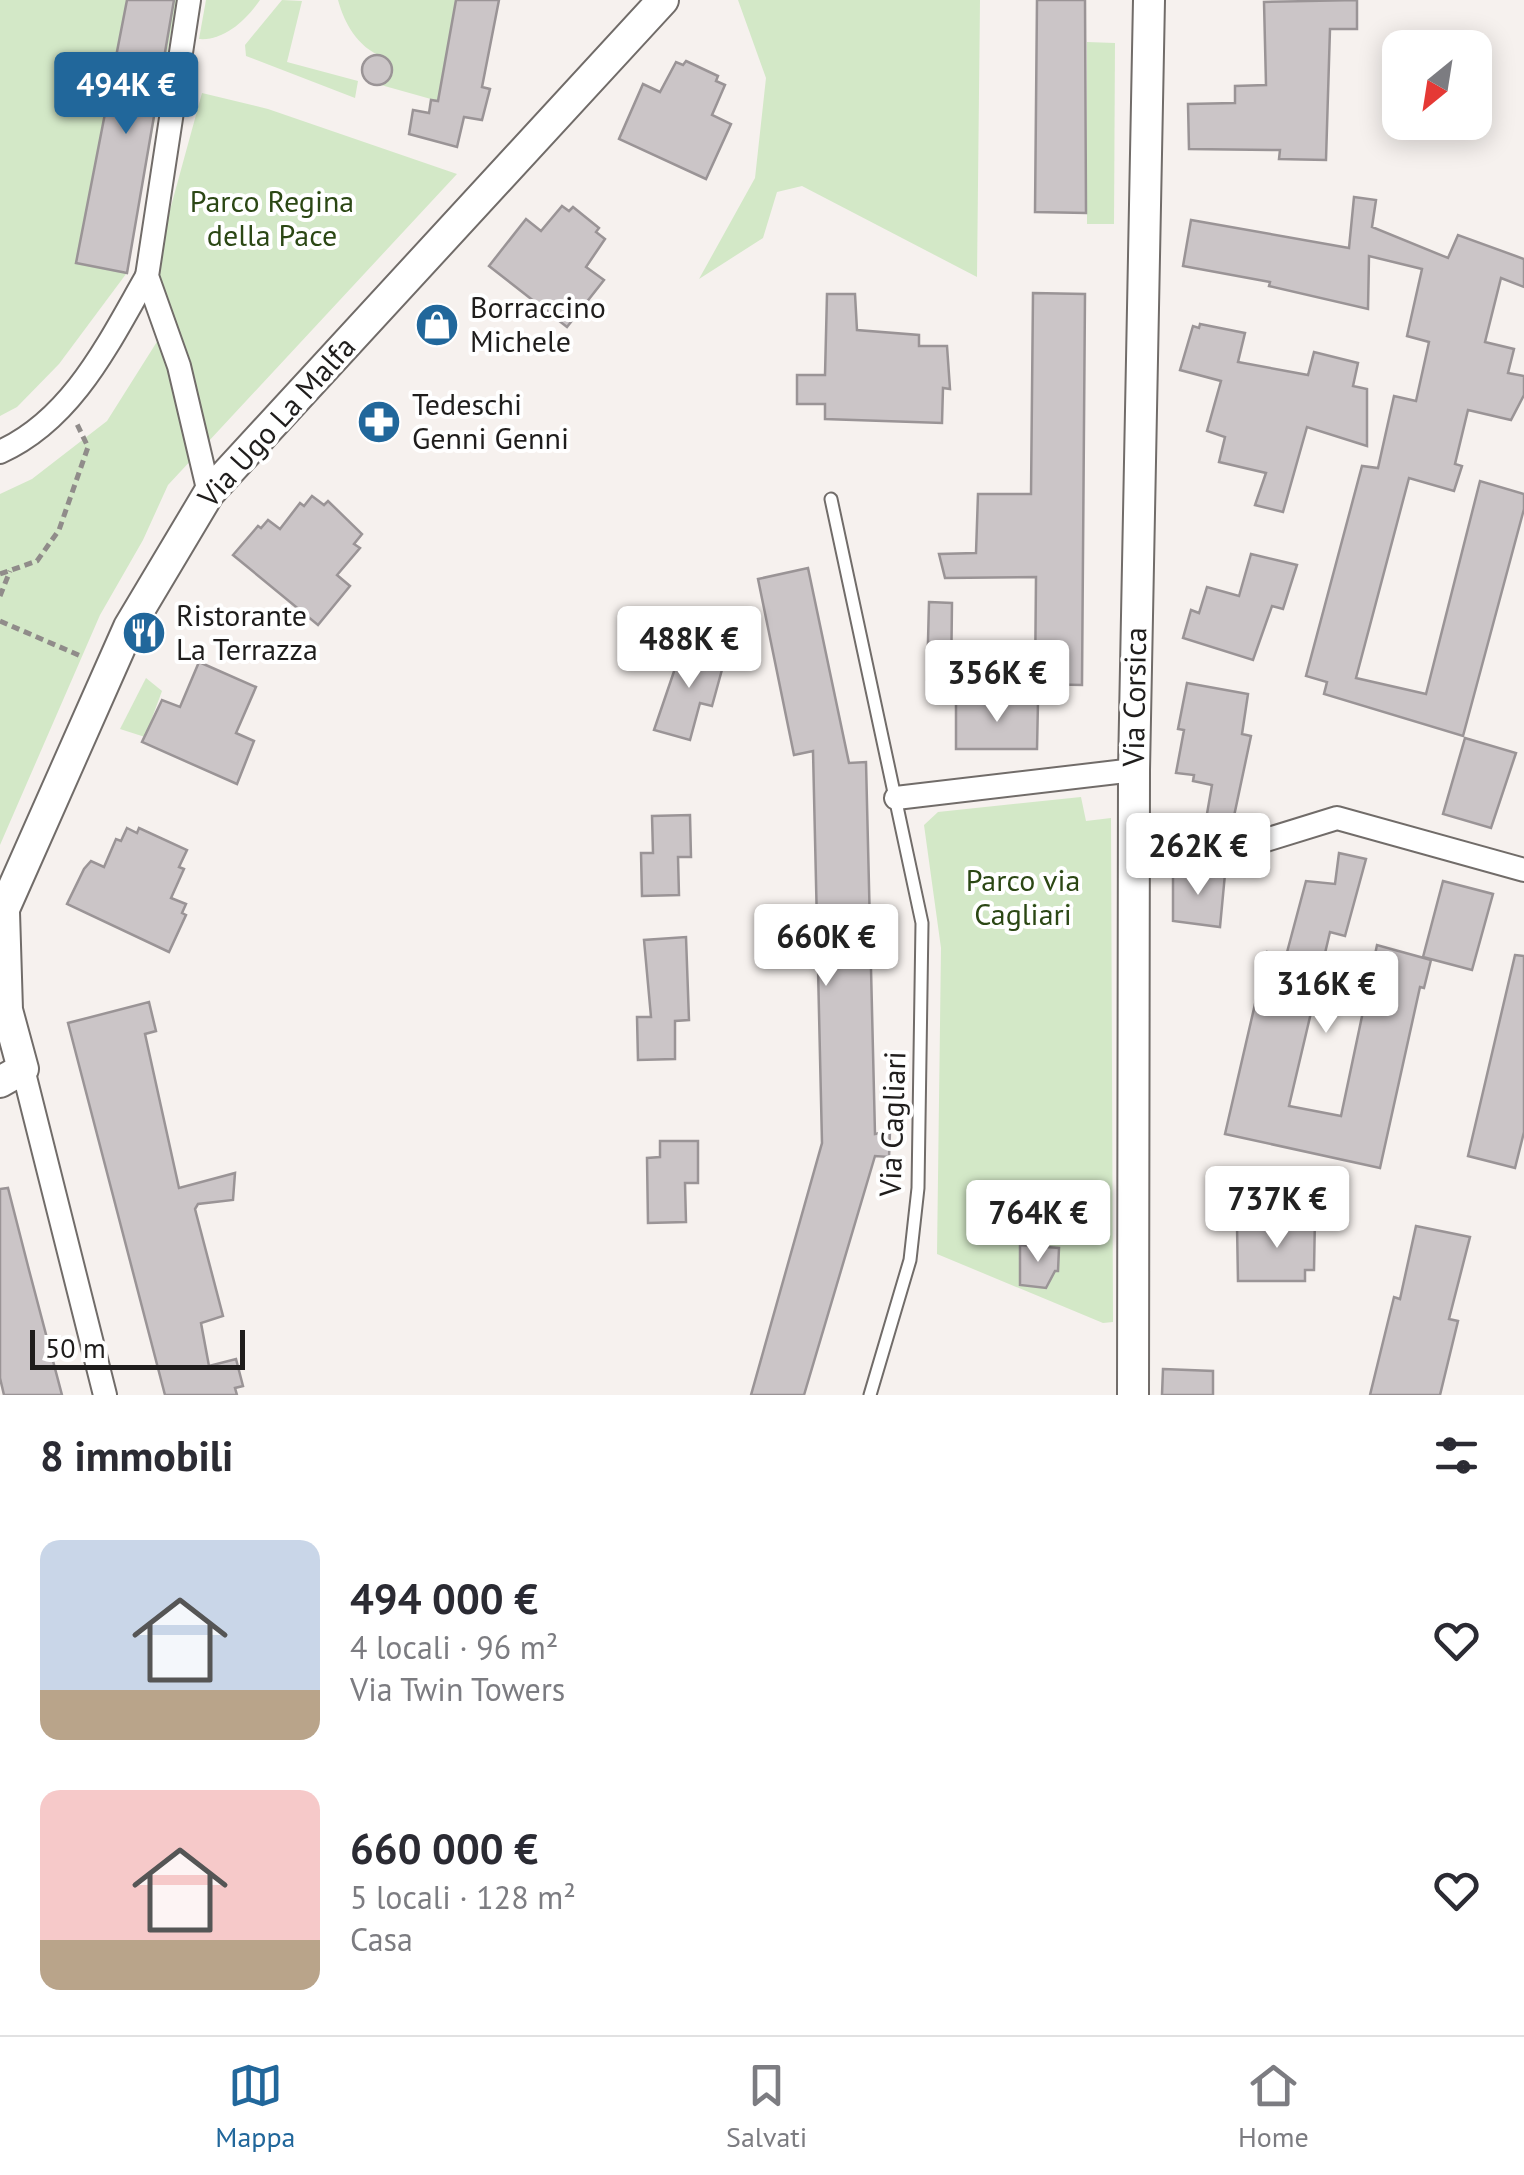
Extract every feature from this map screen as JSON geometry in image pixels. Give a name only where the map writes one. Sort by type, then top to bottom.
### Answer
[{"type":"street","points":[[0,452],[72,414],[147,276],[189,0]]},
{"type":"street","name":"Via Ugo La Malfa","points":[[2,915],[109,669],[179,537],[208,494],[663,0]]},
{"type":"street","name":"Via Corsica","points":[[1133,1395],[1133,853],[1149,0]]},
{"type":"street","points":[[147,276],[180,366],[208,494]]},
{"type":"street","points":[[896,798],[1134,770]]},
{"type":"street","points":[[1133,853],[1230,851],[1338,818],[1524,870]]},
{"type":"street","points":[[2,915],[3,1011],[12,1075],[105,1395]]},
{"type":"lane","name":"Via Cagliari","points":[[831,499],[922,923],[918,1188],[910,1260],[870,1395]]},
{"type":"path","points":[[72,414],[89,414]]},
{"type":"path","points":[[68,433],[72,414]]},
{"type":"path","points":[[0,574],[37,561],[59,530],[88,447],[72,414]]},
{"type":"path","points":[[0,596],[10,570]]},
{"type":"path","points":[[0,622],[109,669]]},
{"type":"green space","points":[[0,0],[177,0],[126,274],[59,364],[17,407],[0,416]]},
{"type":"green space","points":[[206,0],[260,0],[234,28],[217,37],[199,39]]},
{"type":"green space","points":[[282,0],[302,1],[287,62],[358,81],[355,98],[246,56],[245,45]]},
{"type":"green space","points":[[338,0],[456,0],[438,101],[381,85],[393,74],[388,58],[362,44]]},
{"type":"green space","points":[[738,0],[980,0],[977,277],[802,186],[777,192],[763,238],[699,279],[755,178],[766,78]]},
{"type":"green space","points":[[1087,42],[1115,43],[1114,224],[1087,224]]},
{"type":"green space","name":"Parco Regina della Pace","points":[[202,93],[268,109],[457,174],[168,485],[143,540],[100,615],[0,845],[0,494],[32,479],[107,421],[165,329],[153,272]]},
{"type":"green space","points":[[146,678],[162,691],[145,737],[120,729]]},
{"type":"green space","name":"Parco via Cagliari","points":[[1081,797],[1086,821],[1111,818],[1113,1322],[1103,1323],[937,1254],[941,948],[924,825],[938,812]]},
{"type":"building","points":[[127,0],[174,0],[127,273],[76,263]]},
{"type":"building","points":[[456,0],[499,0],[482,87],[490,89],[482,120],[464,117],[457,147],[409,134],[413,110],[429,113],[431,100],[438,101]]},
{"type":"building","points":[[1037,0],[1085,0],[1086,213],[1035,212]]},
{"type":"building","points":[[1357,0],[1357,29],[1330,29],[1326,160],[1279,159],[1280,150],[1189,149],[1188,104],[1235,103],[1235,86],[1266,85],[1264,2]]},
{"type":"building","points":[[377,55],[391,64],[392,70],[383,84],[377,85],[363,76],[362,70],[371,56]]},
{"type":"building","points":[[686,61],[718,76],[716,81],[725,85],[712,115],[731,124],[706,179],[619,139],[643,84],[660,92],[676,62],[683,65]]},
{"type":"building","points":[[1354,197],[1376,200],[1372,227],[1448,258],[1458,235],[1524,259],[1524,287],[1501,278],[1485,342],[1514,349],[1508,373],[1524,376],[1524,395],[1511,420],[1468,410],[1455,464],[1462,466],[1454,491],[1409,478],[1356,678],[1426,694],[1480,481],[1524,494],[1524,509],[1463,736],[1324,694],[1327,682],[1306,676],[1362,466],[1378,468],[1394,396],[1416,401],[1429,342],[1407,336],[1422,269],[1369,256],[1368,309],[1269,286],[1270,282],[1183,266],[1191,220],[1349,248]]},
{"type":"building","points":[[562,206],[569,211],[573,207],[599,228],[596,232],[605,239],[586,267],[604,280],[567,327],[489,266],[526,219],[541,231]]},
{"type":"building","points":[[1033,293],[1085,294],[1082,685],[1035,684],[1036,577],[945,578],[939,554],[976,553],[978,494],[1031,494]]},
{"type":"building","points":[[827,294],[855,294],[857,330],[919,335],[919,346],[947,346],[950,389],[943,388],[942,423],[825,419],[825,404],[797,404],[797,375],[825,375]]},
{"type":"building","points":[[1200,324],[1245,333],[1238,362],[1308,375],[1314,352],[1358,363],[1353,386],[1367,389],[1367,446],[1307,427],[1283,512],[1255,505],[1266,473],[1219,462],[1225,437],[1207,431],[1221,381],[1180,370],[1193,326],[1199,328]]},
{"type":"building","points":[[312,496],[324,505],[328,501],[362,534],[354,544],[360,548],[337,575],[350,586],[318,625],[233,555],[258,526],[261,528],[268,520],[280,529],[300,503],[304,506]]},
{"type":"building","points":[[1251,554],[1297,565],[1283,609],[1272,606],[1253,660],[1183,638],[1191,610],[1199,613],[1207,587],[1239,596]]},
{"type":"building","points":[[808,568],[849,763],[866,762],[875,1134],[890,1131],[889,1157],[875,1156],[804,1395],[751,1395],[822,1143],[813,751],[794,755],[758,579]]},
{"type":"building","points":[[929,602],[952,603],[951,683],[927,680]]},
{"type":"building","points":[[683,645],[722,656],[719,664],[723,666],[712,706],[700,703],[690,740],[654,730]]},
{"type":"building","points":[[199,662],[256,687],[236,733],[254,741],[237,784],[142,742],[162,700],[180,707]]},
{"type":"building","points":[[1187,683],[1248,694],[1242,734],[1251,736],[1230,835],[1204,831],[1212,785],[1193,781],[1194,775],[1176,773],[1184,730],[1178,729]]},
{"type":"building","points":[[956,701],[1038,702],[1037,749],[956,749]]},
{"type":"building","points":[[1465,738],[1516,753],[1491,828],[1443,814]]},
{"type":"building","points":[[690,815],[691,857],[678,857],[679,895],[642,896],[641,853],[653,853],[652,816]]},
{"type":"building","points":[[127,828],[137,833],[139,828],[187,850],[179,867],[184,869],[171,898],[186,904],[182,913],[186,915],[169,952],[67,904],[84,869],[91,861],[104,867],[116,839],[121,841]]},
{"type":"building","points":[[1339,853],[1366,859],[1345,936],[1330,932],[1289,1106],[1341,1116],[1377,945],[1431,960],[1424,988],[1420,987],[1380,1168],[1225,1134],[1267,952],[1286,956],[1306,881],[1335,884]]},
{"type":"building","points":[[1173,870],[1225,874],[1220,927],[1173,921]]},
{"type":"building","points":[[1443,881],[1493,894],[1472,970],[1423,957]]},
{"type":"building","points":[[686,937],[689,1020],[675,1021],[675,1059],[638,1060],[637,1017],[651,1017],[644,940]]},
{"type":"building","points":[[1515,955],[1524,956],[1524,1132],[1515,1168],[1468,1156]]},
{"type":"building","points":[[149,1002],[156,1031],[145,1034],[179,1188],[235,1173],[233,1200],[198,1204],[195,1209],[223,1316],[201,1323],[209,1366],[236,1359],[243,1386],[235,1388],[237,1395],[165,1395],[68,1023]]},
{"type":"building","points":[[660,1141],[698,1141],[698,1183],[685,1183],[686,1222],[648,1223],[647,1158],[660,1157]]},
{"type":"building","points":[[8,1188],[62,1395],[4,1395],[0,1378],[0,1189]]},
{"type":"building","points":[[1315,1216],[1314,1270],[1305,1270],[1305,1281],[1238,1281],[1237,1226],[1265,1227],[1288,1223],[1288,1217]]},
{"type":"building","points":[[1416,1226],[1470,1237],[1449,1319],[1458,1321],[1440,1395],[1370,1395],[1394,1297],[1400,1299]]},
{"type":"building","points":[[1020,1245],[1059,1248],[1058,1271],[1046,1288],[1020,1285]]},
{"type":"building","points":[[1163,1369],[1213,1371],[1213,1395],[1162,1395]]},
{"type":"place","name":"Borraccino Michele","points":[[437,325]]},
{"type":"place","name":"Tedeschi Genni Genni","points":[[379,422]]},
{"type":"place","name":"Ristorante La Terrazza","points":[[144,633]]}]
